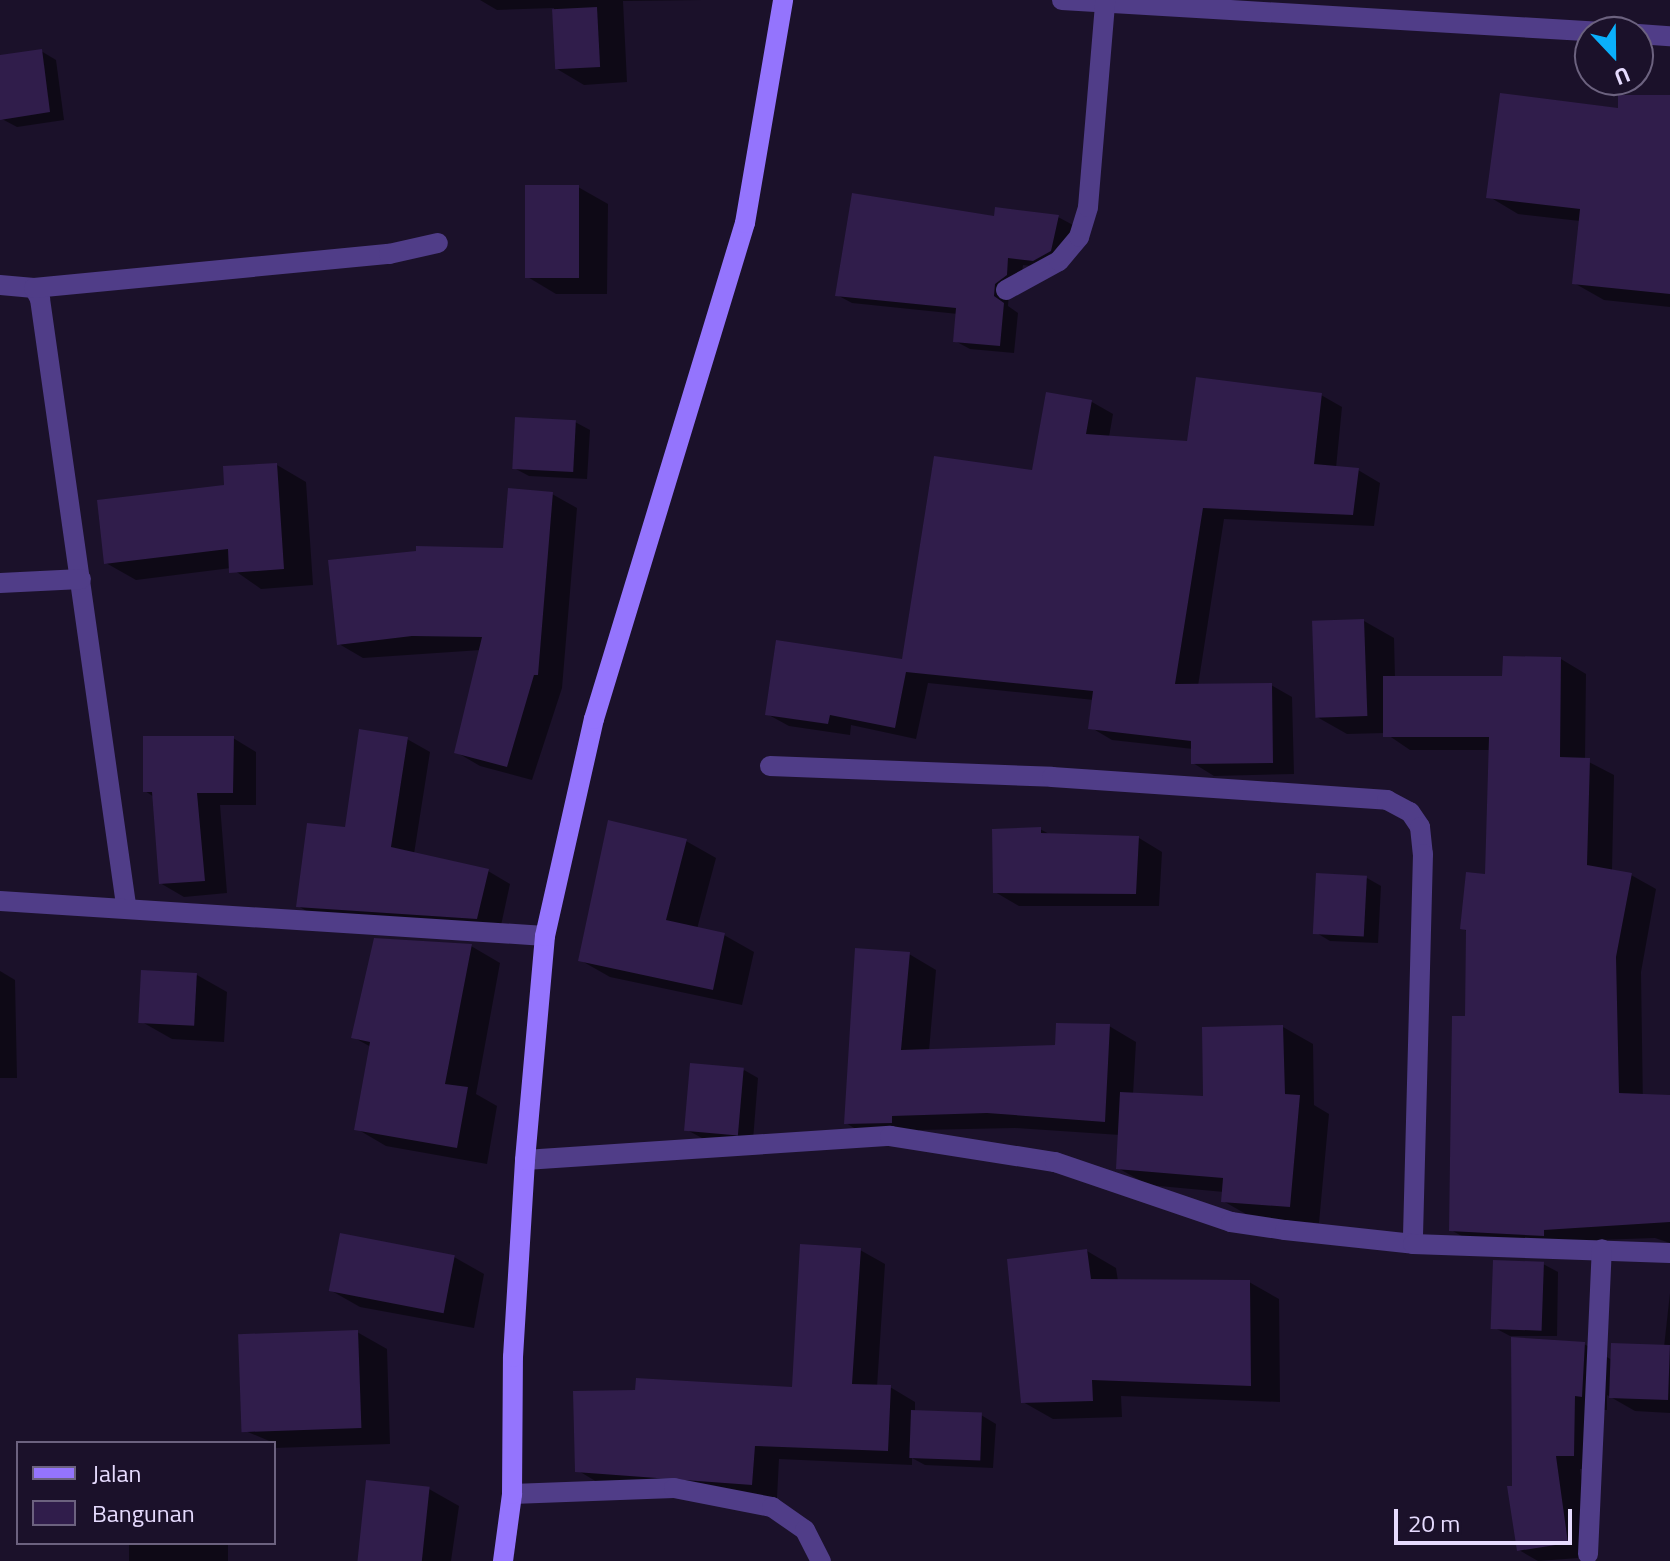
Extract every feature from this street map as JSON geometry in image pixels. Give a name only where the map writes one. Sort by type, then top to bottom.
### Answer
[{"type":"street","points":[[503,1561],[512,1494],[513,1357],[525,1160],[545,936],[594,719],[745,223],[783,0]]},
{"type":"street","points":[[1062,0],[1574,30]]},
{"type":"street","points":[[1006,290],[1059,261],[1079,237],[1088,207],[1105,3]]},
{"type":"street","points":[[0,285],[34,288],[389,254],[438,243]]},
{"type":"street","points":[[34,288],[81,579],[126,905]]},
{"type":"street","points":[[0,583],[81,579]]},
{"type":"street","points":[[770,766],[1052,777],[1371,799],[1410,812],[1420,827],[1423,854],[1413,1244]]},
{"type":"street","points":[[0,901],[126,905],[545,936]]},
{"type":"street","points":[[525,1160],[890,1136],[1055,1162],[1231,1222],[1413,1244],[1670,1253]]},
{"type":"street","points":[[1588,1554],[1602,1249]]},
{"type":"street","points":[[512,1494],[674,1488],[772,1507],[805,1530],[821,1561]]},
{"type":"building","points":[[597,7],[600,67],[555,69],[552,9]]},
{"type":"building","points":[[42,49],[50,112],[0,120],[0,55]]},
{"type":"building","points":[[1500,93],[1618,108],[1618,96],[1670,95],[1670,294],[1572,284],[1580,209],[1486,198]]},
{"type":"building","points":[[525,185],[579,185],[579,278],[525,278]]},
{"type":"building","points":[[852,193],[994,216],[995,207],[1059,215],[1051,251],[1033,261],[1008,258],[1007,275],[995,284],[994,296],[1004,303],[1000,346],[953,342],[956,308],[835,296]]},
{"type":"building","points":[[1196,377],[1322,393],[1314,464],[1359,468],[1353,515],[1203,508],[1175,684],[1272,683],[1273,763],[1191,764],[1191,741],[1088,729],[1093,691],[906,672],[895,728],[830,715],[828,724],[765,715],[776,640],[902,659],[934,456],[1032,470],[1046,392],[1092,400],[1086,434],[1187,441]]},
{"type":"building","points":[[515,417],[576,420],[573,472],[512,469]]},
{"type":"building","points":[[277,463],[284,569],[229,573],[228,549],[104,564],[97,500],[224,485],[223,466]]},
{"type":"building","points":[[508,488],[553,492],[538,675],[534,675],[507,767],[454,753],[482,637],[412,636],[337,645],[328,560],[416,551],[416,546],[503,548]]},
{"type":"building","points":[[1364,619],[1367,716],[1315,718],[1312,621]]},
{"type":"building","points":[[1503,656],[1561,657],[1560,757],[1590,758],[1587,865],[1632,873],[1616,957],[1619,1093],[1670,1095],[1670,1222],[1544,1230],[1544,1236],[1449,1231],[1452,1016],[1465,1016],[1466,930],[1460,929],[1466,872],[1485,874],[1489,737],[1383,737],[1383,676],[1502,676]]},
{"type":"building","points":[[359,729],[408,737],[391,847],[489,869],[477,919],[296,907],[307,823],[345,827]]},
{"type":"building","points":[[143,736],[234,736],[233,793],[197,793],[205,881],[159,884],[152,792],[143,792]]},
{"type":"building","points":[[608,820],[687,839],[666,920],[725,933],[713,990],[578,961]]},
{"type":"building","points":[[1041,827],[1041,833],[1139,836],[1136,894],[993,893],[992,829]]},
{"type":"building","points":[[1316,873],[1367,876],[1364,937],[1313,934]]},
{"type":"building","points":[[374,938],[472,944],[445,1084],[468,1087],[457,1148],[354,1130],[370,1042],[351,1038]]},
{"type":"building","points":[[855,948],[910,952],[901,1050],[1055,1045],[1056,1023],[1110,1024],[1105,1122],[987,1113],[892,1116],[892,1123],[844,1124]]},
{"type":"building","points":[[141,970],[197,973],[194,1026],[138,1023]]},
{"type":"building","points":[[1283,1025],[1285,1094],[1300,1095],[1290,1207],[1221,1202],[1223,1178],[1116,1169],[1120,1092],[1203,1096],[1202,1027]]},
{"type":"building","points":[[690,1063],[744,1068],[738,1135],[684,1131]]},
{"type":"building","points":[[340,1233],[455,1255],[444,1313],[329,1291]]},
{"type":"building","points":[[800,1244],[861,1248],[852,1384],[891,1385],[888,1451],[755,1446],[752,1485],[575,1472],[573,1391],[635,1390],[636,1378],[792,1387]]},
{"type":"building","points":[[1087,1249],[1091,1279],[1250,1280],[1251,1386],[1092,1380],[1093,1401],[1021,1403],[1007,1259]]},
{"type":"building","points":[[1493,1260],[1544,1262],[1542,1331],[1491,1329]]},
{"type":"building","points":[[358,1330],[361,1428],[241,1432],[238,1334]]},
{"type":"building","points":[[1511,1337],[1585,1342],[1582,1397],[1575,1396],[1574,1456],[1556,1456],[1568,1543],[1517,1551],[1507,1486],[1512,1486]]},
{"type":"building","points":[[1611,1343],[1670,1345],[1668,1400],[1609,1398]]},
{"type":"building","points":[[911,1410],[982,1412],[980,1460],[909,1458]]},
{"type":"building","points":[[366,1480],[430,1487],[422,1561],[357,1561]]}]
